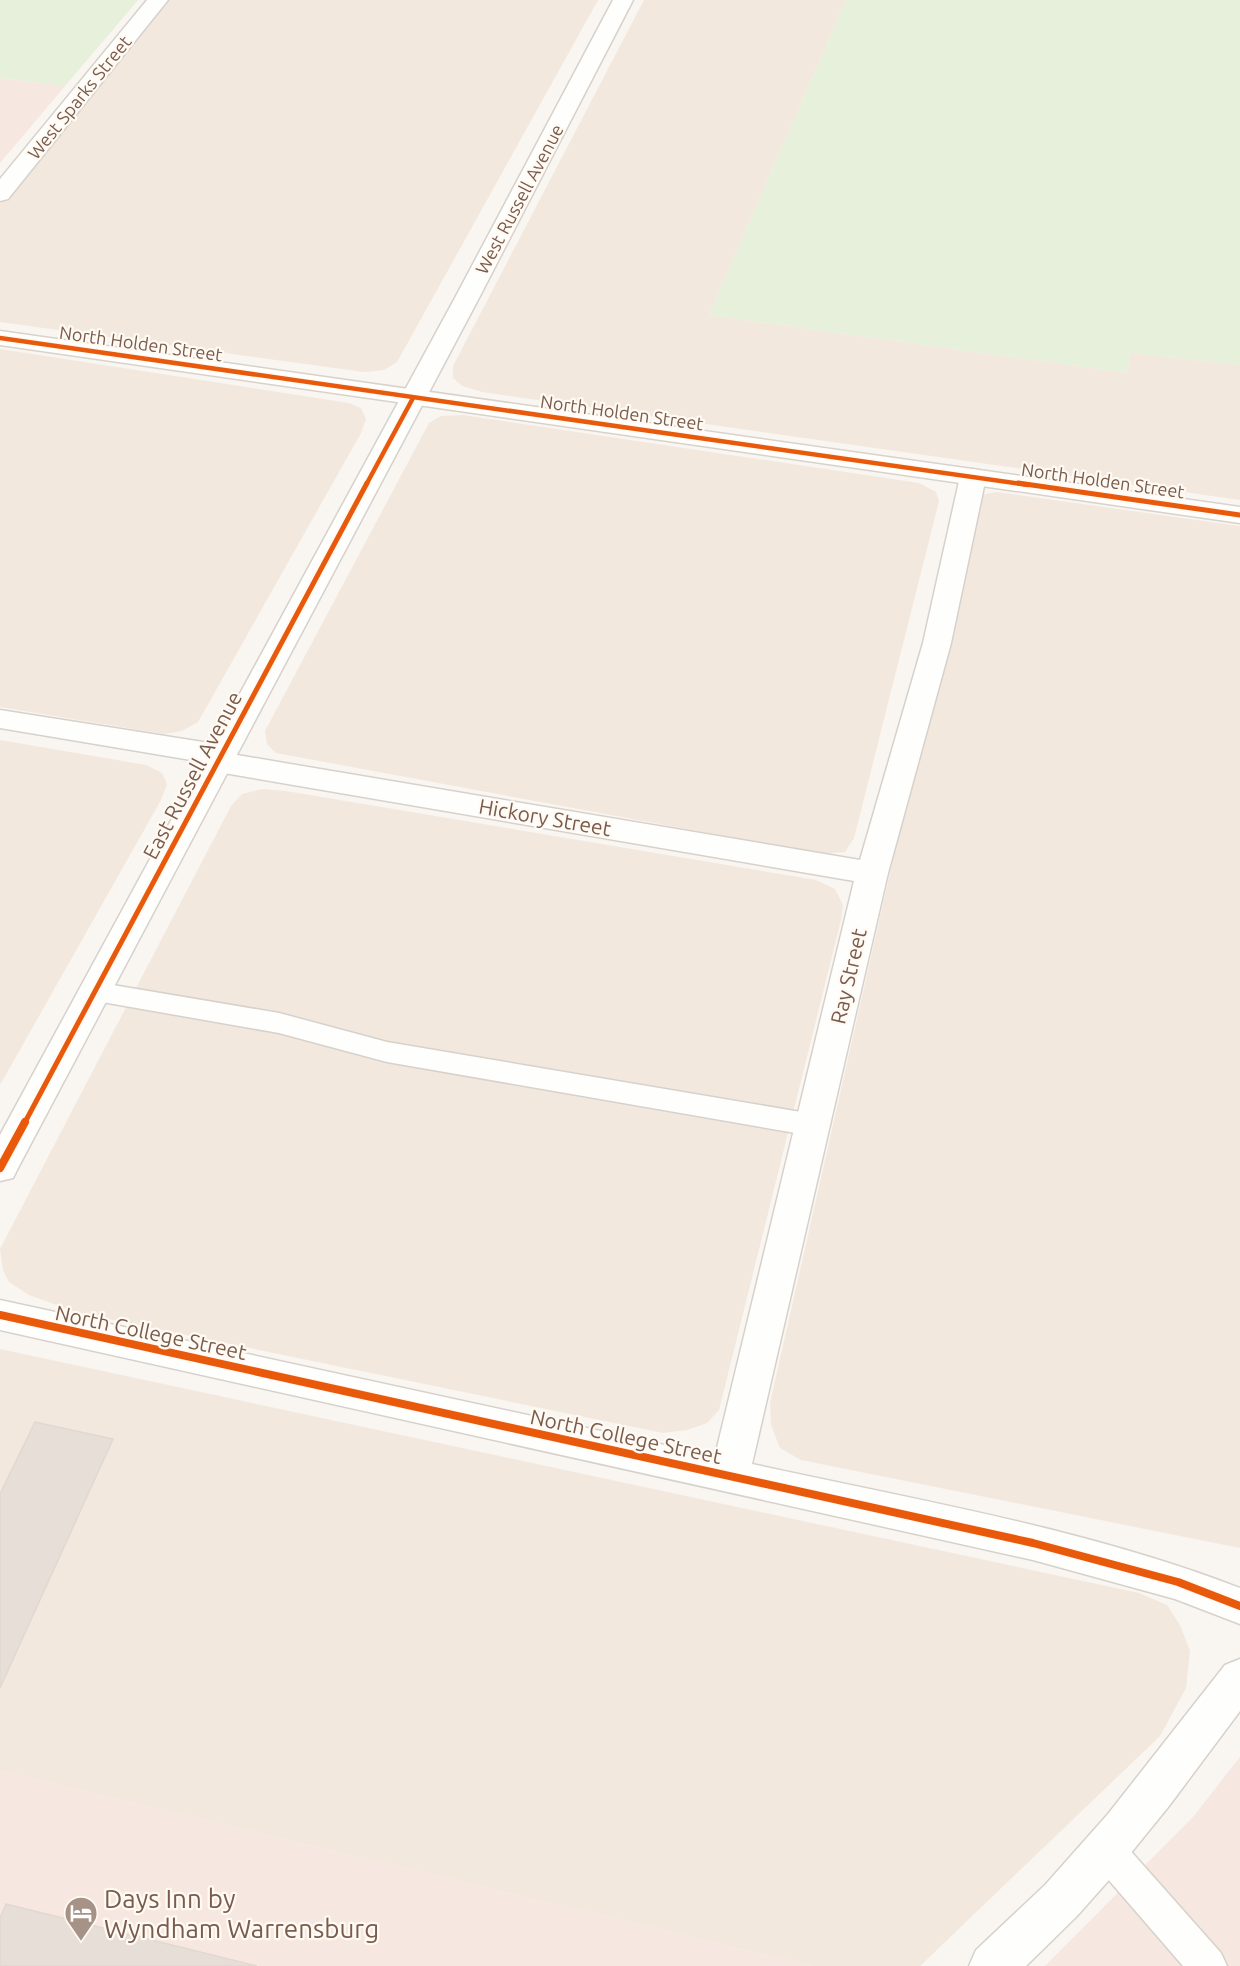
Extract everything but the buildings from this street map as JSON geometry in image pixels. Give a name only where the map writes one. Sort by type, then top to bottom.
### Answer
[{"type":"street","name":"West Sparks Street","points":[[0,194],[158,0]]},
{"type":"street","name":"West Russell Avenue","points":[[413,398],[623,0]]},
{"type":"street","name":"North Holden Street","points":[[0,338],[1240,515]]},
{"type":"street","name":"East Russell Avenue","points":[[0,1168],[413,398]]},
{"type":"street","name":"Ray Street","points":[[729,1476],[872,873],[938,643],[973,477]]},
{"type":"street","name":"Hickory Street","points":[[0,719],[872,873]]},
{"type":"street","name":"North College Street","points":[[0,1315],[1033,1543],[1179,1582],[1240,1606]]},
{"type":"street","points":[[992,1966],[1024,1940],[1107,1851],[1240,1678]]},
{"type":"lane","points":[[95,992],[279,1023],[387,1052],[813,1125]]},
{"type":"lane","points":[[1107,1851],[1208,1966]]},
{"type":"shaded area","points":[[166,0],[598,0],[397,362],[384,370],[364,372],[0,322],[0,200]]},
{"type":"shaded area","points":[[644,0],[846,0],[709,315],[1127,373],[1130,353],[1240,365],[1240,500],[482,392],[462,386],[453,378],[453,366]]},
{"type":"shaded area","points":[[0,78],[65,86],[0,163]]},
{"type":"shaded area","points":[[0,349],[349,403],[361,408],[366,419],[361,433],[198,722],[182,731],[164,734],[0,707]]},
{"type":"shaded area","points":[[463,415],[919,483],[936,492],[939,501],[854,838],[845,852],[822,854],[276,753],[267,744],[265,731],[429,423],[441,416]]},
{"type":"shaded area","points":[[996,492],[1240,526],[1240,1548],[801,1460],[780,1448],[771,1425],[770,1403],[974,502],[981,495]]},
{"type":"shaded area","points":[[0,740],[146,765],[162,773],[167,784],[161,800],[0,1085]]},
{"type":"shaded area","points":[[262,789],[286,791],[816,880],[835,889],[843,905],[841,920],[719,1410],[707,1423],[687,1430],[663,1433],[79,1313],[29,1295],[9,1282],[3,1270],[0,1249],[231,806],[242,794]]},
{"type":"shaded area","points":[[0,1349],[1139,1593],[1167,1605],[1180,1625],[1190,1651],[1186,1688],[1160,1736],[920,1966],[812,1966],[0,1771]]},
{"type":"shaded area","points":[[1240,1757],[1240,1966],[1045,1966],[1193,1817]]},
{"type":"shaded area","points":[[0,1771],[812,1966],[0,1966]]},
{"type":"green space","points":[[0,0],[138,0],[65,86],[0,78]]},
{"type":"green space","points":[[846,0],[1240,0],[1240,365],[1130,353],[1127,373],[709,315]]},
{"type":"cycle path","points":[[0,338],[1240,515]]},
{"type":"cycle path","points":[[0,1168],[413,398]]},
{"type":"cycle path","points":[[0,1315],[1033,1543],[1178,1582],[1240,1606]]},
{"type":"place","name":"Days Inn by Wyndham Warrensburg","points":[[81,1942]]}]
